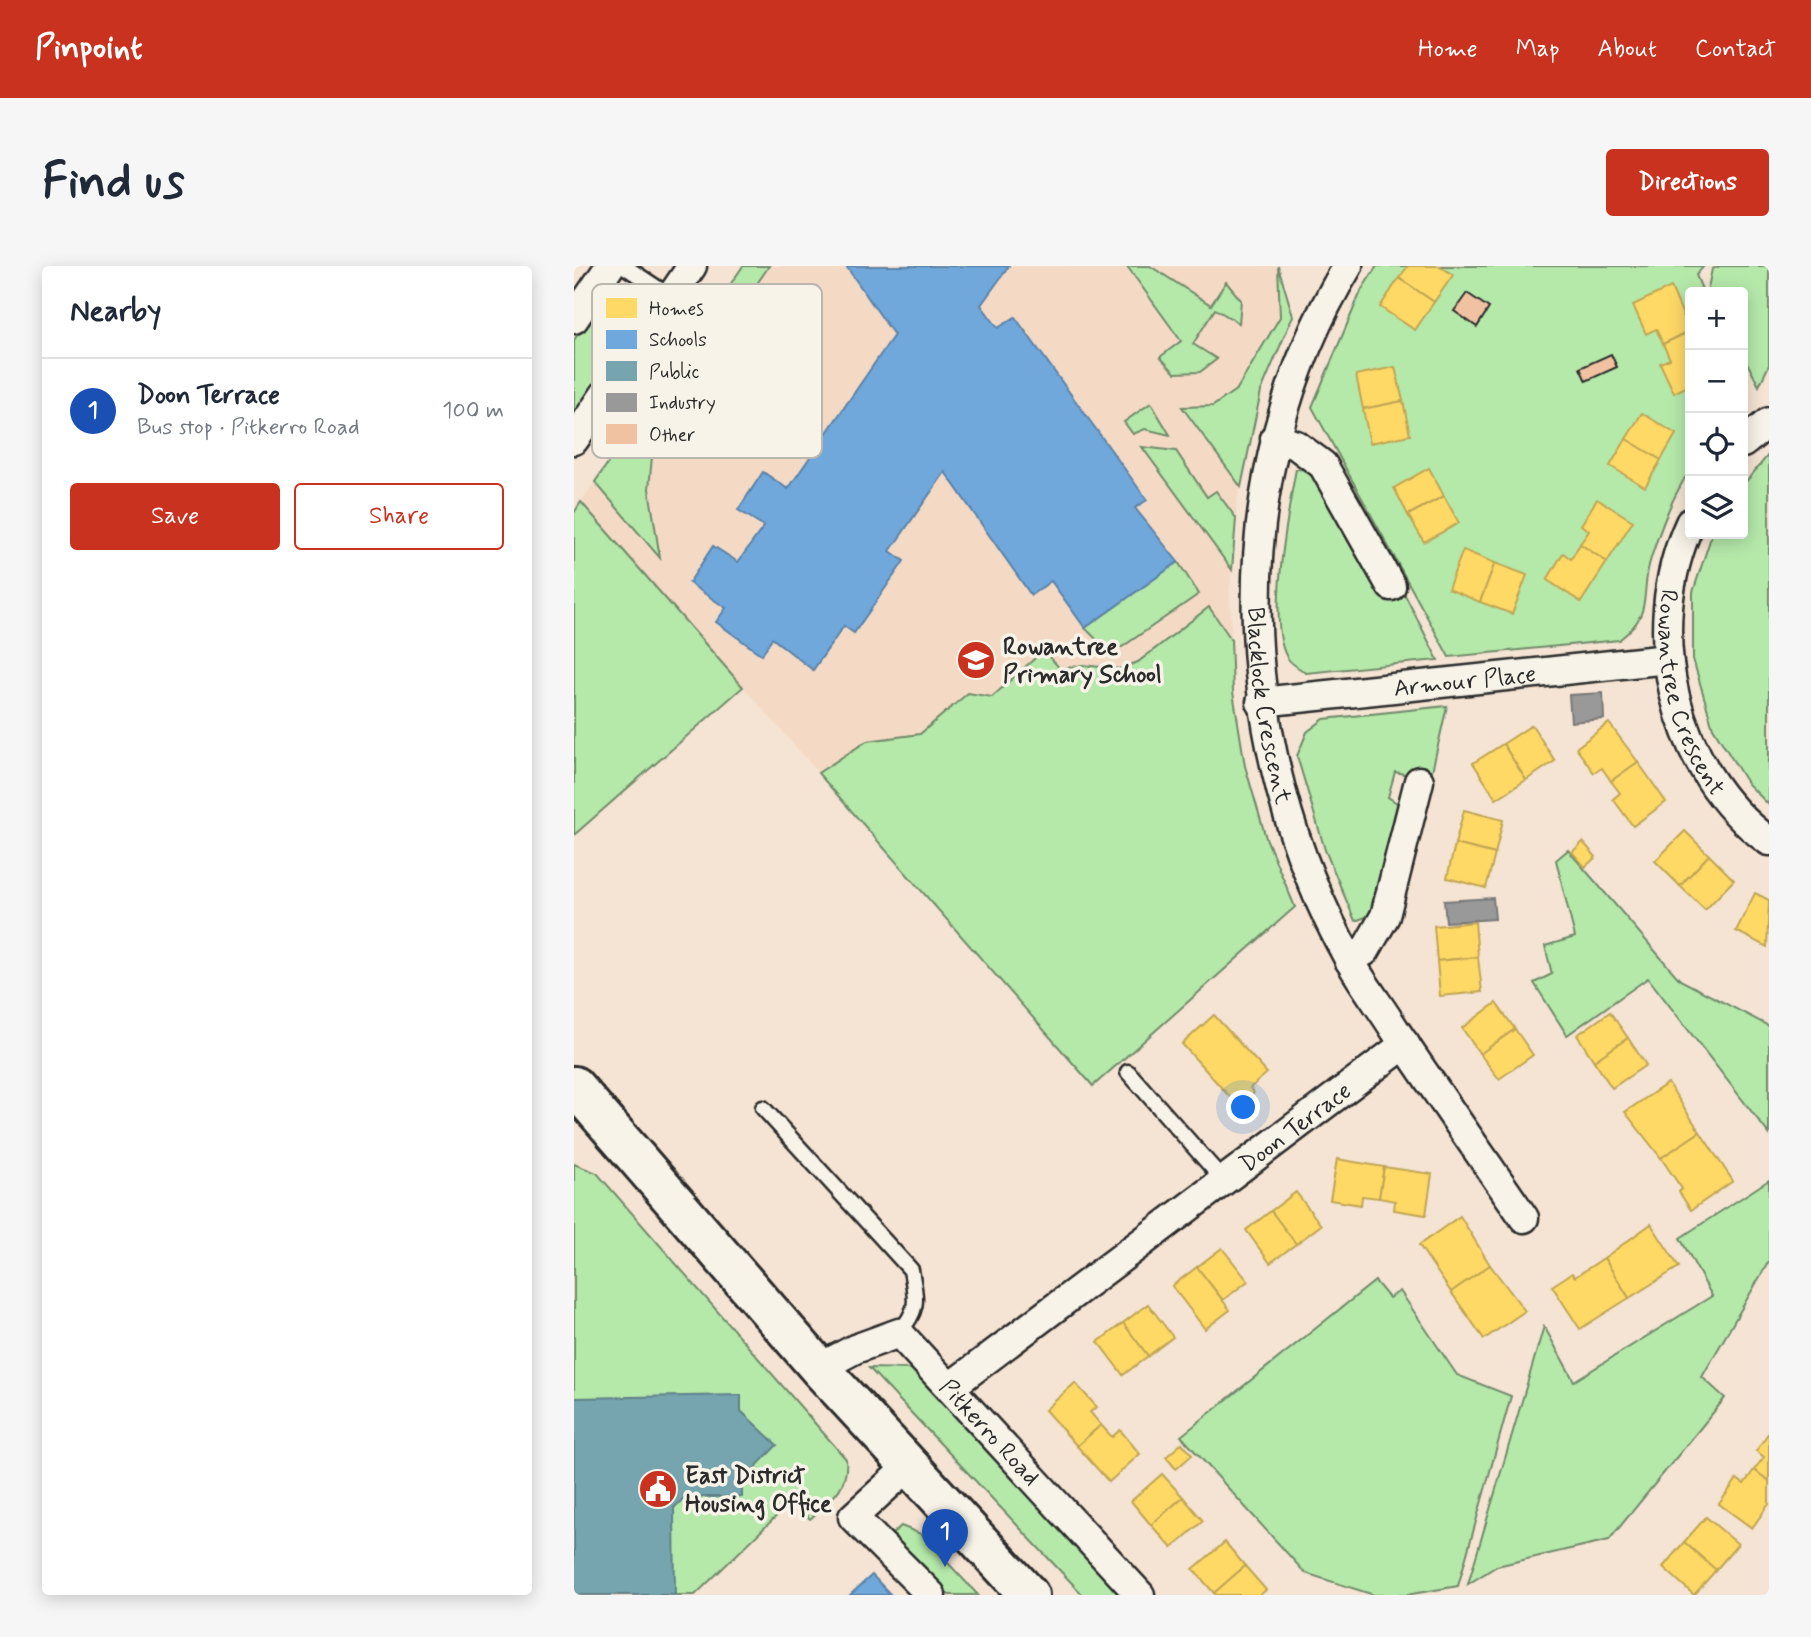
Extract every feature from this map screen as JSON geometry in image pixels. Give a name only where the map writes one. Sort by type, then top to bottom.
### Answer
[{"type":"street","points":[[598,284],[610,266]]},
{"type":"street","points":[[680,284],[692,266]]},
{"type":"street","name":"Blacklock Crescent","points":[[1341,268],[1304,356],[1275,438],[1261,519],[1256,593],[1261,702],[1280,796],[1311,884],[1349,960],[1524,1218]]},
{"type":"street","points":[[574,319],[592,292]]},
{"type":"street","points":[[574,440],[592,413]]},
{"type":"street","points":[[1748,439],[1769,422]]},
{"type":"street","points":[[1275,438],[1296,445],[1323,466],[1391,586]]},
{"type":"street","name":"Rowantree Crescent","points":[[1685,534],[1669,602],[1668,659],[1676,711],[1704,767],[1727,799],[1769,841]]},
{"type":"street","name":"Armour Place","points":[[1261,702],[1668,659]]},
{"type":"street","points":[[1349,960],[1365,951],[1385,916],[1419,781]]},
{"type":"street","name":"Doon Terrace","points":[[950,1387],[1405,1044]]},
{"type":"street","points":[[577,1096],[819,1368],[1029,1595]]},
{"type":"street","points":[[819,1368],[855,1349],[899,1333]]},
{"type":"street","name":"Pitkerro Road","points":[[899,1333],[1140,1595]]},
{"type":"street","points":[[909,1466],[853,1517],[931,1595]]},
{"type":"lane","points":[[624,266],[651,284]]},
{"type":"lane","points":[[1128,1072],[1225,1182]]},
{"type":"lane","points":[[763,1108],[911,1270],[916,1305],[914,1316],[899,1333]]},
{"type":"shaded area","name":"Rowantree Primary School","points":[[743,266],[1278,266],[1293,316],[1261,391],[1237,503],[1230,591],[1233,692],[1245,766],[1266,838],[1295,907],[1093,1086],[581,502],[611,458],[822,458],[822,284],[731,284]]},
{"type":"green space","points":[[743,266],[769,266],[757,284],[731,284]]},
{"type":"green space","points":[[1127,266],[1150,266],[1211,305],[1226,282],[1241,300],[1239,323],[1215,309],[1193,344],[1217,359],[1200,372],[1175,373],[1160,357],[1181,341]]},
{"type":"green space","points":[[1278,266],[1293,316],[1261,391],[1241,487],[1182,407],[1213,406],[1237,389],[1280,317]]},
{"type":"green space","points":[[1377,266],[1704,266],[1696,275],[1701,287],[1685,287],[1685,478],[1672,502],[1655,546],[1642,612],[1638,621],[1619,640],[1449,657],[1312,407],[1362,289]]},
{"type":"green space","points":[[1720,266],[1769,266],[1769,365],[1759,386],[1748,365],[1748,287],[1708,287],[1712,269]]},
{"type":"green space","points":[[592,314],[592,398],[574,424],[574,340]]},
{"type":"green space","points":[[1151,403],[1170,435],[1145,429],[1133,434],[1124,422]]},
{"type":"green space","points":[[1142,447],[1176,451],[1207,497],[1216,491],[1236,518],[1232,570]]},
{"type":"green space","points":[[1769,454],[1769,805],[1747,783],[1713,728],[1693,659],[1693,592],[1710,539],[1748,539],[1748,479]]},
{"type":"green space","points":[[611,458],[652,458],[649,489],[660,558],[595,482]]},
{"type":"green space","points":[[1296,469],[1316,470],[1400,585],[1438,660],[1306,673],[1289,660],[1282,645],[1279,597],[1284,538]]},
{"type":"green space","points":[[581,502],[743,687],[574,835],[574,513]]},
{"type":"green space","points":[[1178,562],[1199,594],[1122,647],[1104,647],[1085,628]]},
{"type":"green space","points":[[1209,607],[1231,639],[1233,692],[1245,766],[1266,838],[1295,907],[1093,1086],[818,773],[867,741],[920,734],[968,693],[992,697],[1044,650],[1060,669],[1083,665],[1119,669],[1138,662]]},
{"type":"green space","points":[[1447,706],[1430,780],[1395,772],[1388,797],[1403,807],[1377,913],[1355,921],[1325,850],[1297,756],[1307,732],[1324,719]]},
{"type":"green space","points":[[1568,850],[1680,980],[1769,1026],[1769,1134],[1648,978],[1567,1035],[1534,983],[1552,974],[1545,946],[1575,937],[1556,860]]},
{"type":"green space","points":[[574,1164],[597,1173],[846,1459],[844,1478],[837,1493],[810,1519],[791,1502],[695,1595],[574,1595]]},
{"type":"green space","points":[[1769,1180],[1769,1261],[1702,1377],[1725,1398],[1609,1540],[1497,1566],[1468,1584],[1544,1326],[1574,1381],[1712,1296],[1680,1238]]},
{"type":"green space","points":[[1375,1281],[1389,1298],[1400,1291],[1457,1375],[1511,1396],[1458,1586],[1406,1595],[1374,1595],[1305,1573],[1181,1436]]},
{"type":"green space","points":[[869,1368],[913,1369],[1120,1595],[1083,1595]]},
{"type":"green space","points":[[901,1526],[921,1534],[978,1595],[949,1595],[890,1536]]},
{"type":"building: Homes","points":[[1408,266],[1440,266],[1453,275],[1434,302],[1399,278]]},
{"type":"building: Homes","points":[[1399,278],[1434,302],[1415,330],[1380,307]]},
{"type":"building: Homes","points":[[1671,287],[1685,319],[1685,333],[1663,344],[1656,329],[1646,334],[1633,305]]},
{"type":"building: Homes","points":[[1685,333],[1685,388],[1674,393],[1660,363],[1670,359],[1663,344]]},
{"type":"building: Homes","points":[[1395,367],[1403,401],[1363,409],[1356,375]]},
{"type":"building: Homes","points":[[1403,401],[1410,435],[1370,443],[1363,409]]},
{"type":"building: Homes","points":[[1642,413],[1676,434],[1661,460],[1626,439]]},
{"type":"building: Homes","points":[[1626,439],[1661,460],[1645,487],[1610,466]]},
{"type":"building: Homes","points":[[1429,468],[1444,496],[1408,515],[1394,488]]},
{"type":"building: Homes","points":[[1444,496],[1459,523],[1424,542],[1408,515]]},
{"type":"building: Homes","points":[[1597,499],[1633,521],[1607,562],[1580,544],[1589,531],[1581,525]]},
{"type":"building: Homes","points":[[1580,544],[1607,562],[1581,602],[1547,580],[1563,553],[1571,559]]},
{"type":"building: Homes","points":[[1463,550],[1495,563],[1480,602],[1448,589]]},
{"type":"building: Homes","points":[[1495,563],[1527,575],[1512,614],[1480,602]]},
{"type":"building: Homes","points":[[1609,723],[1638,762],[1611,781],[1602,768],[1594,773],[1576,748]]},
{"type":"building: Homes","points":[[1532,725],[1555,761],[1526,780],[1503,744]]},
{"type":"building: Homes","points":[[1503,744],[1526,780],[1496,799],[1473,763]]},
{"type":"building: Homes","points":[[1638,762],[1666,802],[1633,826],[1613,799],[1620,793],[1611,781]]},
{"type":"building: Homes","points":[[1464,810],[1503,820],[1495,854],[1455,844]]},
{"type":"building: Homes","points":[[1685,831],[1709,855],[1680,886],[1655,861]]},
{"type":"building: Homes","points":[[1583,842],[1596,857],[1585,867],[1572,852]]},
{"type":"building: Homes","points":[[1455,844],[1495,854],[1486,888],[1447,878]]},
{"type":"building: Homes","points":[[1709,855],[1734,880],[1705,910],[1680,886]]},
{"type":"building: Homes","points":[[1755,893],[1769,900],[1767,947],[1736,931]]},
{"type":"building: Homes","points":[[1475,922],[1478,957],[1437,961],[1434,926]]},
{"type":"building: Homes","points":[[1478,957],[1482,992],[1440,996],[1437,961]]},
{"type":"building: Homes","points":[[1496,1003],[1515,1029],[1480,1054],[1462,1028]]},
{"type":"building: Homes","points":[[1610,1012],[1628,1038],[1594,1061],[1577,1035]]},
{"type":"building: Homes","points":[[1214,1015],[1267,1073],[1250,1088],[1254,1093],[1239,1107],[1182,1044]]},
{"type":"building: Homes","points":[[1515,1029],[1533,1055],[1499,1079],[1480,1054]]},
{"type":"building: Homes","points":[[1628,1038],[1646,1065],[1612,1088],[1594,1061]]},
{"type":"building: Homes","points":[[1668,1083],[1700,1132],[1661,1158],[1625,1112]]},
{"type":"building: Homes","points":[[1700,1132],[1733,1181],[1691,1210],[1679,1192],[1682,1189],[1661,1158]]},
{"type":"building: Homes","points":[[1337,1159],[1384,1167],[1379,1198],[1362,1196],[1361,1205],[1330,1200]]},
{"type":"building: Homes","points":[[1384,1167],[1432,1174],[1426,1215],[1394,1210],[1395,1201],[1379,1198]]},
{"type":"building: Homes","points":[[1296,1192],[1321,1225],[1296,1244],[1271,1211]]},
{"type":"building: Homes","points":[[1271,1211],[1296,1244],[1270,1263],[1246,1230]]},
{"type":"building: Homes","points":[[1460,1216],[1490,1265],[1451,1292],[1419,1245]]},
{"type":"building: Homes","points":[[1651,1224],[1679,1267],[1629,1298],[1604,1258]]},
{"type":"building: Homes","points":[[1222,1248],[1248,1281],[1223,1300],[1197,1267]]},
{"type":"building: Homes","points":[[1604,1258],[1629,1298],[1580,1329],[1552,1286],[1572,1273],[1575,1277]]},
{"type":"building: Homes","points":[[1490,1265],[1525,1311],[1484,1339],[1451,1292]]},
{"type":"building: Homes","points":[[1197,1267],[1230,1310],[1205,1329],[1172,1286]]},
{"type":"building: Homes","points":[[1148,1304],[1173,1337],[1148,1356],[1123,1323]]},
{"type":"building: Homes","points":[[1123,1323],[1148,1356],[1123,1375],[1098,1342]]},
{"type":"building: Homes","points":[[1075,1383],[1097,1407],[1090,1412],[1101,1425],[1077,1446],[1045,1410]]},
{"type":"building: Homes","points":[[1101,1425],[1112,1437],[1120,1430],[1140,1454],[1109,1482],[1077,1446]]},
{"type":"building: Homes","points":[[1769,1432],[1769,1481],[1754,1470],[1764,1457],[1756,1451]]},
{"type":"building: Homes","points":[[1182,1443],[1192,1455],[1176,1469],[1166,1457]]},
{"type":"building: Homes","points":[[1754,1470],[1769,1481],[1769,1504],[1752,1528],[1719,1504],[1737,1479],[1744,1484]]},
{"type":"building: Homes","points":[[1162,1474],[1183,1497],[1151,1525],[1131,1501]]},
{"type":"building: Homes","points":[[1183,1497],[1203,1521],[1172,1548],[1151,1525]]},
{"type":"building: Homes","points":[[1706,1517],[1738,1544],[1716,1570],[1684,1542]]},
{"type":"building: Homes","points":[[1225,1542],[1245,1566],[1214,1593],[1193,1569]]},
{"type":"building: Homes","points":[[1684,1542],[1716,1570],[1694,1595],[1663,1567]]},
{"type":"building: Homes","points":[[1245,1566],[1266,1590],[1260,1595],[1214,1593]]},
{"type":"building: Schools","points":[[846,266],[1009,266],[981,305],[998,328],[1015,317],[1147,500],[1135,508],[1178,562],[1085,628],[1051,581],[1031,595],[945,472],[890,551],[904,561],[854,633],[844,626],[813,670],[772,638],[762,655],[716,622],[726,608],[689,583],[713,546],[738,562],[764,526],[738,510],[763,472],[788,489],[809,458],[822,458],[822,440],[894,335]]},
{"type":"building: Schools","points":[[872,1575],[891,1595],[850,1595]]},
{"type":"building: Public","name":"East District Housing Office","points":[[741,1395],[741,1411],[777,1445],[742,1481],[742,1497],[685,1497],[674,1508],[675,1595],[574,1595],[574,1398]]},
{"type":"building: Industry","points":[[1603,693],[1604,719],[1571,722],[1569,695]]},
{"type":"building: Industry","points":[[1493,898],[1495,919],[1446,922],[1444,901]]},
{"type":"building: Other","points":[[1467,293],[1489,308],[1477,327],[1454,311]]},
{"type":"building: Other","points":[[1611,354],[1617,367],[1586,381],[1580,368]]},
{"type":"place","name":"Rowantree Primary School","points":[[976,660]]},
{"type":"place","name":"East District Housing Office","points":[[658,1489]]},
{"type":"place","name":"Doon Terrace","points":[[945,1567]]}]
